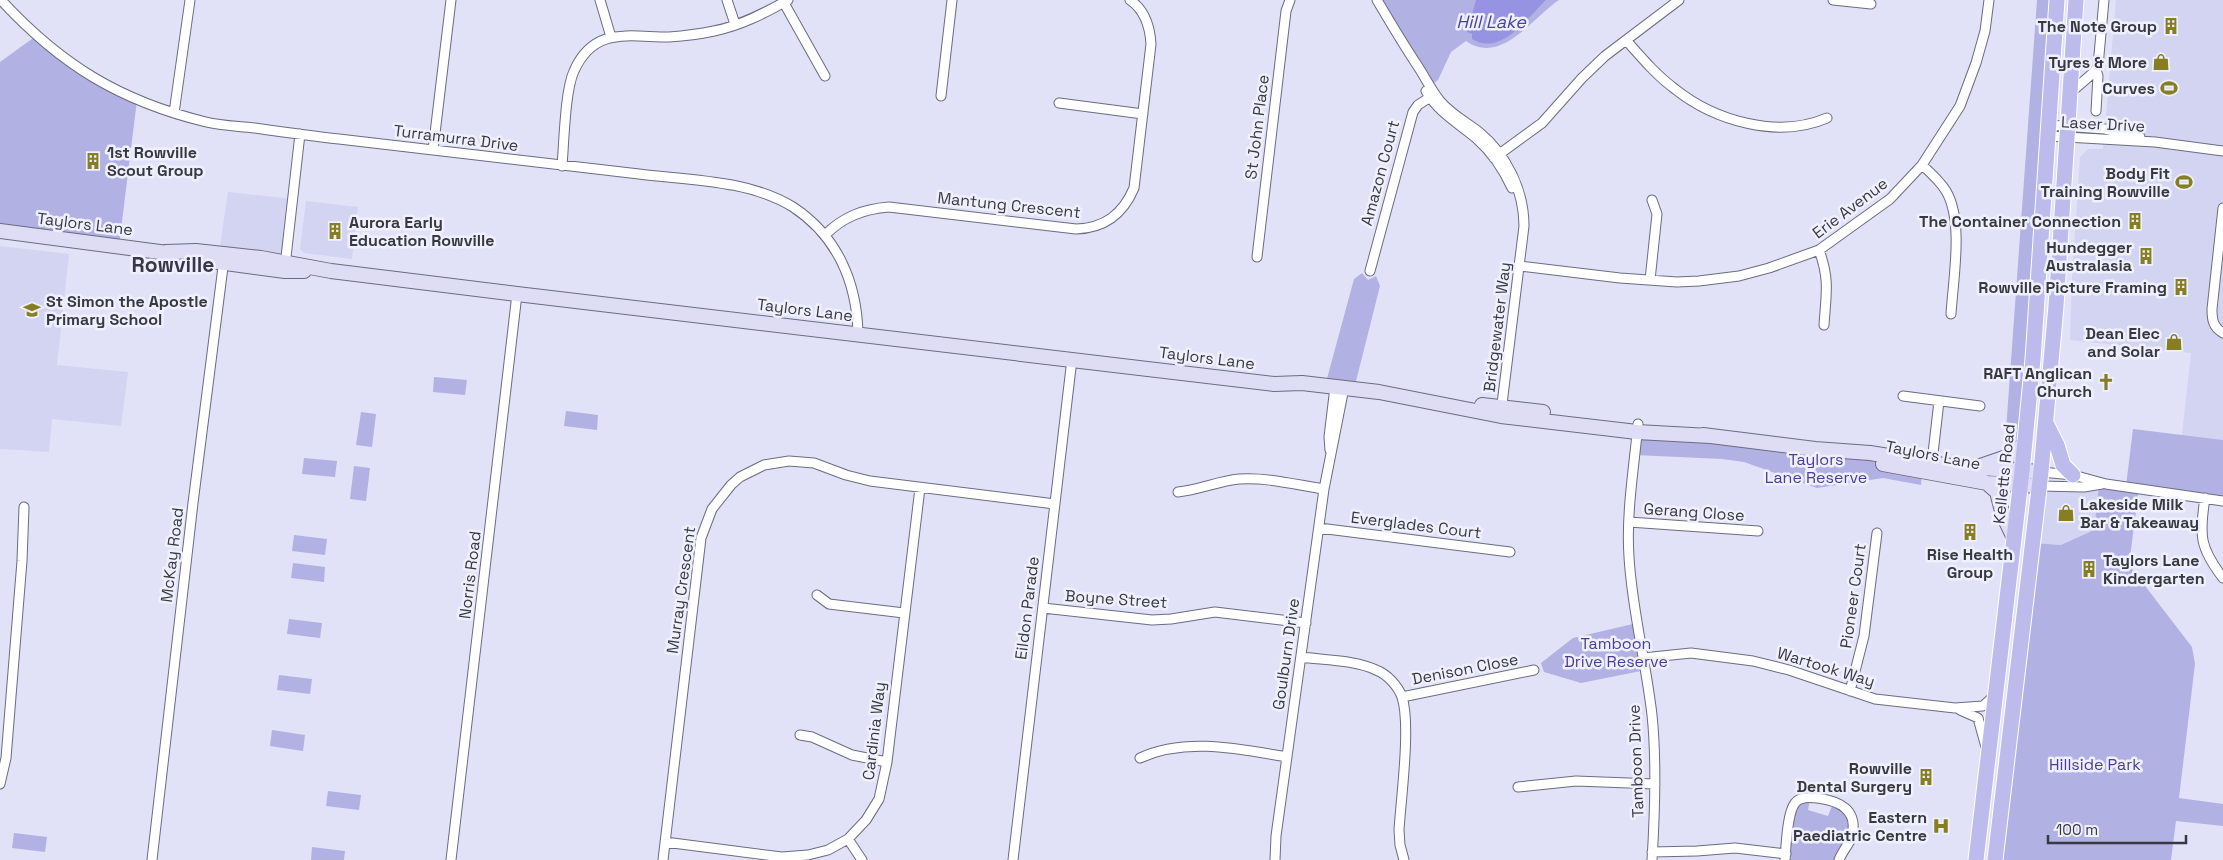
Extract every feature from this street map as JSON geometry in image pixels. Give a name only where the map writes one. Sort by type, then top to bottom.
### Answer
[{"type":"main road","name":"Kelletts Road","points":[[1976,860],[2025,443],[2034,349],[2057,0]]},
{"type":"main road","points":[[1995,860],[2041,479],[2076,0]]},
{"type":"main road","name":"Taylors Lane","points":[[0,231],[1072,359],[1274,384],[1302,391],[1339,392],[1379,401],[1424,401],[1814,449],[1870,453],[1987,484],[2021,478]]},
{"type":"main road","points":[[2046,424],[2057,445],[2063,465],[2073,474]]},
{"type":"main road","points":[[1974,468],[2012,455],[2025,443]]},
{"type":"main road","name":"Taylors Lane","points":[[1931,468],[1974,468],[2021,478],[2041,479]]},
{"type":"main road","points":[[1987,484],[1997,492],[2003,514],[2014,538]]},
{"type":"street","name":"Turramurra Drive","points":[[1,0],[42,42],[90,76],[137,100],[209,123],[741,187],[759,192],[791,206],[825,235],[835,248],[849,277],[856,304],[858,334]]},
{"type":"street","points":[[174,113],[190,0]]},
{"type":"street","points":[[432,150],[451,0]]},
{"type":"street","points":[[600,0],[611,37]]},
{"type":"street","points":[[727,0],[735,24]]},
{"type":"street","points":[[941,96],[952,0]]},
{"type":"street","name":"Mantung Crescent","points":[[825,235],[835,225],[854,214],[889,207],[1076,229],[1100,225],[1120,212],[1134,188],[1151,44],[1150,33],[1140,10],[1130,0]]},
{"type":"street","name":"St John Place","points":[[1257,257],[1286,11],[1290,0]]},
{"type":"street","name":"Bridgewater Way","points":[[1377,0],[1432,95],[1448,110],[1480,133],[1512,173],[1521,199],[1524,211],[1520,266],[1501,411]]},
{"type":"street","points":[[1497,156],[1542,123],[1582,78],[1626,40],[1679,0]]},
{"type":"street","points":[[1833,0],[1871,4]]},
{"type":"street","name":"Erie Avenue","points":[[1520,266],[1650,280],[1699,281],[1739,276],[1769,268],[1819,250],[1890,199],[1922,165],[1960,106],[1985,31],[1989,0]]},
{"type":"street","points":[[2070,93],[2096,70],[2099,63],[2104,0]]},
{"type":"street","points":[[562,166],[573,73],[581,58],[590,48],[611,37],[681,36],[716,31],[751,19],[786,1],[825,76]]},
{"type":"street","points":[[1626,40],[1663,80],[1692,101],[1714,112],[1747,123],[1791,128],[1812,124],[1827,118]]},
{"type":"street","points":[[2096,70],[2098,76],[2096,111]]},
{"type":"street","name":"Amazon Court","points":[[1370,271],[1413,112],[1418,105],[1432,95]]},
{"type":"street","points":[[1058,103],[1143,114]]},
{"type":"street","name":"Laser Drive","points":[[2048,130],[2122,132],[2156,142],[2223,151]]},
{"type":"street","points":[[285,266],[300,134]]},
{"type":"street","points":[[1922,165],[1941,183],[1948,193],[1956,215],[1951,314]]},
{"type":"street","points":[[1650,280],[1657,214],[1652,200]]},
{"type":"street","points":[[2223,208],[2212,309],[2212,320],[2216,329],[2223,334]]},
{"type":"street","points":[[1819,250],[1826,270],[1828,286],[1824,324]]},
{"type":"street","name":"McKay Road","points":[[152,860],[193,503],[224,259]]},
{"type":"street","name":"Norris Road","points":[[451,860],[517,294]]},
{"type":"street","name":"Eildon Parade","points":[[1013,860],[1072,359]]},
{"type":"street","name":"Goulburn Drive","points":[[1275,860],[1287,757],[1324,489],[1330,453],[1336,438],[1339,392]]},
{"type":"street","points":[[1903,396],[1980,406]]},
{"type":"street","points":[[1931,468],[1939,401]]},
{"type":"street","name":"Tamboon Drive","points":[[1637,428],[1629,522],[1631,588],[1644,658],[1652,718],[1655,784],[1652,856]]},
{"type":"street","name":"Murray Crescent","points":[[662,860],[701,538],[712,510],[722,494],[740,477],[764,465],[789,461],[814,463],[858,478],[920,488],[1055,504]]},
{"type":"street","name":"Taylors Lane","points":[[2041,479],[2073,474],[2106,484],[2223,501]]},
{"type":"street","points":[[1178,492],[1192,491],[1218,482],[1245,479],[1324,489]]},
{"type":"street","name":"Taylors Lane","points":[[2041,479],[2084,487],[2106,484]]},
{"type":"street","name":"Cardinia Way","points":[[665,842],[795,857],[828,850],[848,839],[866,820],[879,799],[887,762],[920,488]]},
{"type":"street","points":[[2205,498],[2201,530],[2204,548],[2208,558],[2223,578]]},
{"type":"street","points":[[0,784],[6,758],[22,561],[24,507]]},
{"type":"street","name":"Gerang Close","points":[[1629,522],[1758,531]]},
{"type":"street","name":"Everglades Court","points":[[1319,528],[1510,552]]},
{"type":"street","name":"Pioneer Court","points":[[1850,691],[1864,636],[1877,534]]},
{"type":"street","points":[[816,595],[829,604],[904,613]]},
{"type":"street","name":"Boyne Street","points":[[1042,608],[1152,620],[1215,612],[1306,623]]},
{"type":"street","name":"Wartook Way","points":[[1644,658],[1691,653],[1753,662],[1789,670],[1875,699],[1955,708],[1983,706],[1996,695]]},
{"type":"street","points":[[1301,657],[1366,666],[1378,670],[1395,686],[1402,697],[1405,716],[1405,737],[1399,830],[1404,860]]},
{"type":"street","name":"Denison Close","points":[[1402,697],[1534,670]]},
{"type":"street","points":[[1955,708],[1978,718],[1988,755]]},
{"type":"street","points":[[800,735],[812,737],[852,755],[887,762]]},
{"type":"street","points":[[1140,758],[1157,751],[1191,747],[1226,747],[1287,757]]},
{"type":"street","points":[[1518,787],[1576,781],[1655,784]]},
{"type":"street","points":[[1652,856],[1735,848],[1785,857],[1791,810],[1800,798],[1812,797],[1842,806],[1852,817],[1853,834],[1839,860]]},
{"type":"street","points":[[848,839],[862,860]]},
{"type":"shaded area","points":[[2116,0],[2223,0],[2223,440],[2182,435],[2191,353],[2070,340],[2080,157],[2088,149],[2103,149]]},
{"type":"shaded area","points":[[228,192],[293,199],[286,261],[219,253]]},
{"type":"shaded area","points":[[306,201],[358,207],[352,259],[304,253],[300,249]]},
{"type":"shaded area","name":"St Simon the Apostle Primary School","points":[[0,246],[69,254],[57,365],[128,372],[121,426],[52,419],[49,452],[0,449]]},
{"type":"shaded area","points":[[2099,485],[2094,530],[2061,545],[2033,543],[2040,486]]},
{"type":"green space","points":[[1377,0],[1559,0],[1516,36],[1504,43],[1492,48],[1479,47],[1466,41],[1451,52],[1438,80],[1430,86]]},
{"type":"green space","points":[[2037,0],[2057,0],[2025,443],[2004,458]]},
{"type":"green space","points":[[36,36],[137,100],[119,246],[0,231],[0,62]]},
{"type":"green space","points":[[1362,273],[1368,280],[1376,276],[1380,286],[1354,389],[1325,386],[1354,279]]},
{"type":"green space","points":[[434,377],[467,380],[465,395],[433,392]]},
{"type":"green space","points":[[566,411],[598,415],[597,430],[564,426]]},
{"type":"green space","points":[[361,412],[376,414],[372,447],[356,445]]},
{"type":"green space","name":"Hillside Park","points":[[2133,429],[2223,440],[2223,501],[2139,488],[2129,565],[2192,647],[2195,664],[2179,798],[2223,804],[2223,826],[2176,821],[2171,860],[1995,860],[2033,543],[2061,545],[2094,530],[2099,485],[2126,486]]},
{"type":"green space","name":"Taylors Lane Reserve","points":[[1637,431],[1815,449],[1922,472],[1921,485],[1883,478],[1817,488],[1744,462],[1722,459],[1635,455]]},
{"type":"green space","points":[[304,458],[337,461],[335,477],[302,474]]},
{"type":"green space","points":[[354,466],[370,468],[366,501],[350,499]]},
{"type":"green space","points":[[294,535],[327,539],[325,555],[292,551]]},
{"type":"green space","points":[[293,563],[325,567],[324,582],[291,578]]},
{"type":"green space","points":[[289,619],[322,623],[320,638],[287,634]]},
{"type":"green space","name":"Tamboon Drive Reserve","points":[[1637,623],[1646,670],[1581,683],[1544,672],[1541,663],[1573,638]]},
{"type":"green space","points":[[279,675],[312,679],[310,694],[277,690]]},
{"type":"green space","points":[[272,730],[305,735],[303,751],[270,746]]},
{"type":"green space","points":[[328,791],[361,795],[359,810],[326,806]]},
{"type":"green space","points":[[1810,800],[1808,810],[1828,816],[1832,806],[1848,818],[1848,830],[1836,860],[1789,860],[1797,804]]},
{"type":"green space","points":[[14,833],[47,837],[45,852],[12,848]]},
{"type":"green space","points":[[312,847],[345,851],[344,860],[311,860]]},
{"type":"water","name":"Hill Lake","points":[[1476,0],[1546,0],[1513,33],[1493,43],[1483,43],[1472,39],[1472,34],[1467,32]]},
{"type":"place","name":"The Note Group","points":[[2171,26]]},
{"type":"place","name":"Tyres & More","points":[[2161,62]]},
{"type":"place","name":"Curves","points":[[2169,88]]},
{"type":"place","name":"1st Rowville Scout Group","points":[[93,161]]},
{"type":"place","name":"Body Fit Training Rowville","points":[[2184,182]]},
{"type":"place","name":"The Container Connection","points":[[2135,221]]},
{"type":"place","name":"Aurora Early Education Rowville","points":[[335,231]]},
{"type":"place","name":"Hundegger Australasia","points":[[2146,256]]},
{"type":"place","name":"Rowville Picture Framing","points":[[2181,287]]},
{"type":"place","name":"St Simon the Apostle Primary School","points":[[32,310]]},
{"type":"place","name":"Dean Elec and Solar","points":[[2174,342]]},
{"type":"place","name":"RAFT Anglican Church","points":[[2106,382]]},
{"type":"place","name":"Lakeside Milk Bar & Takeaway","points":[[2066,513]]},
{"type":"place","name":"Rise Health Group","points":[[1970,532]]},
{"type":"place","name":"Taylors Lane Kindergarten","points":[[2089,569]]},
{"type":"place","name":"Rowville Dental Surgery","points":[[1926,777]]},
{"type":"place","name":"Eastern Paediatric Centre","points":[[1941,826]]},
{"type":"district","name":"Rowville","points":[[173,264]]}]
